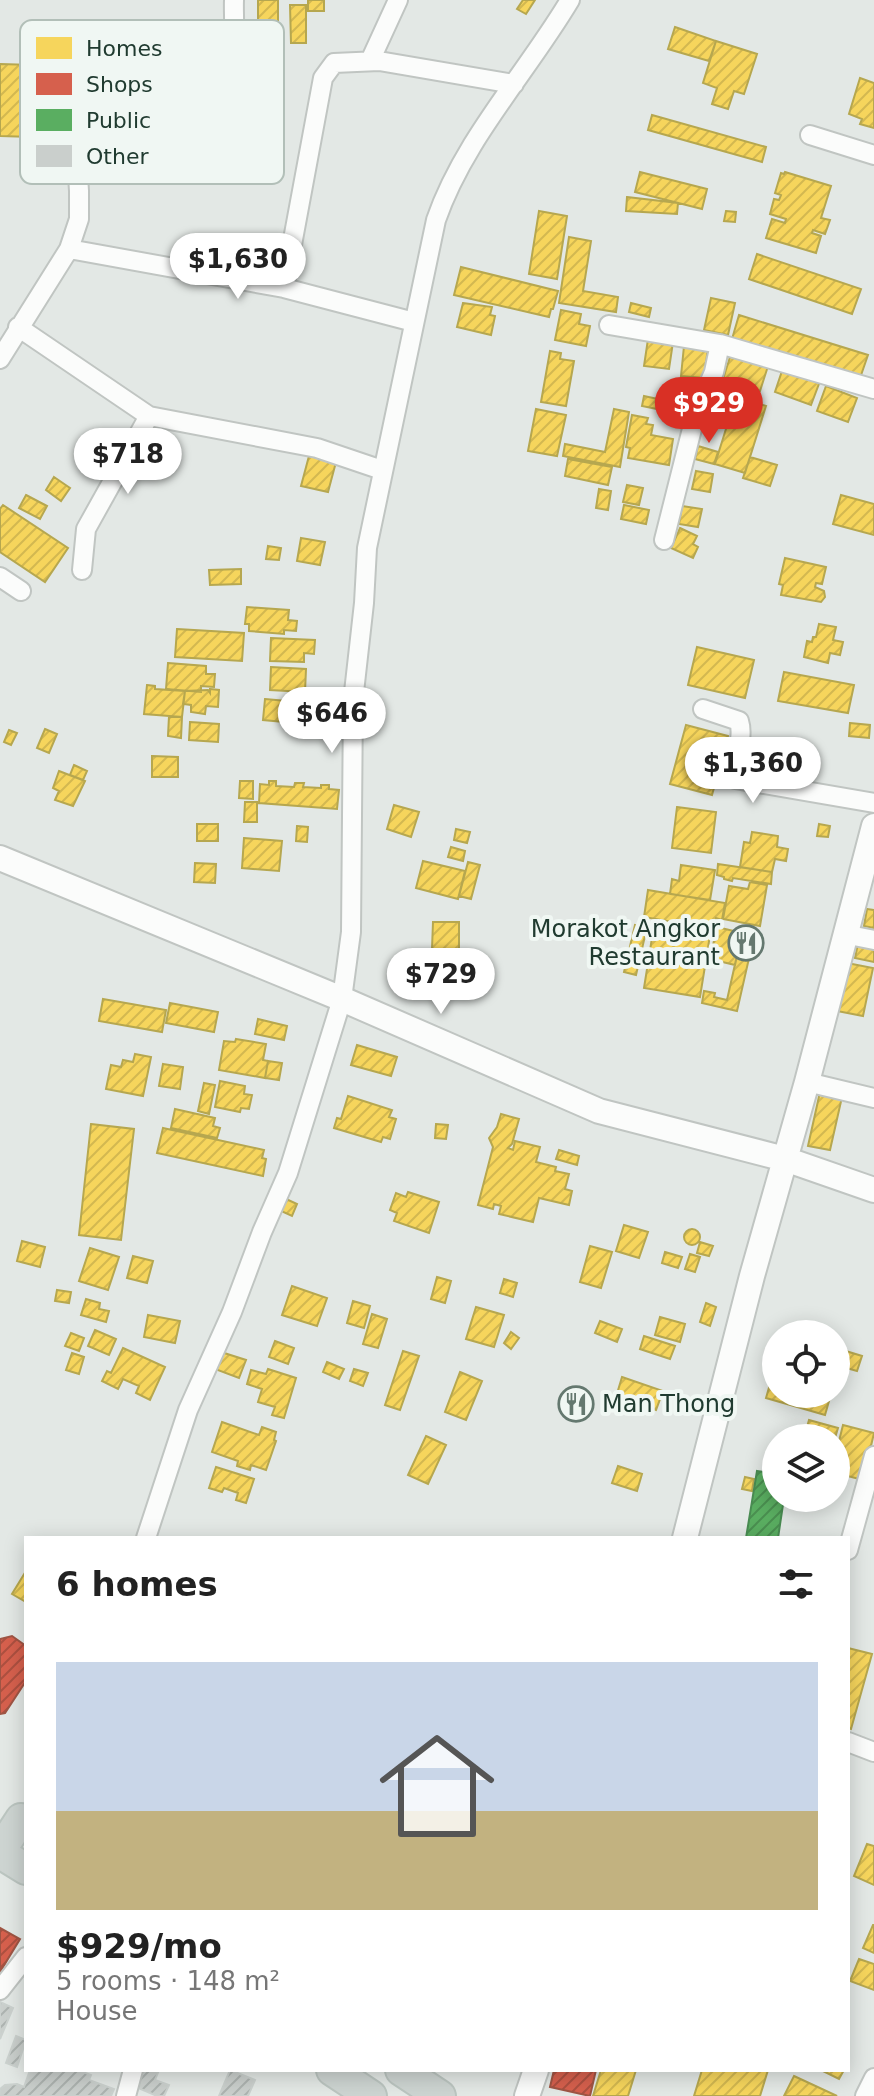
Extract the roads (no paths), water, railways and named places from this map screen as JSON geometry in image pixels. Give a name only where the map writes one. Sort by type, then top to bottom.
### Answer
[{"type":"main road","points":[[15,1859],[18,1814]]},
{"type":"main road","points":[[335,2072],[371,2096]]},
{"type":"main road","points":[[404,2072],[440,2096]]},
{"type":"street","points":[[234,0],[234,20]]},
{"type":"street","points":[[370,61],[398,0]]},
{"type":"street","points":[[147,1536],[188,1410],[232,1312],[288,1173],[342,999],[351,932],[353,886],[353,701],[367,548],[436,220],[445,193],[467,153],[543,45],[570,0]]},
{"type":"street","points":[[284,288],[323,78],[334,63],[370,61],[514,84]]},
{"type":"street","points":[[810,135],[874,155]]},
{"type":"street","points":[[0,359],[69,249],[79,219],[77,184]]},
{"type":"street","points":[[69,249],[284,288],[414,322]]},
{"type":"street","points":[[609,325],[720,344],[874,389]]},
{"type":"street","points":[[18,327],[149,416],[317,448],[382,470]]},
{"type":"street","points":[[664,540],[696,413],[714,372],[720,344]]},
{"type":"street","points":[[82,570],[86,529],[149,416]]},
{"type":"street","points":[[0,577],[21,591]]},
{"type":"street","points":[[703,709],[739,721],[742,730],[735,779],[874,803]]},
{"type":"street","points":[[686,1536],[752,1276],[874,826]]},
{"type":"street","points":[[0,858],[342,999],[599,1111],[785,1159],[874,1190]]},
{"type":"street","points":[[844,934],[874,940]]},
{"type":"street","points":[[807,1082],[874,1098]]},
{"type":"street","points":[[850,1543],[874,1456]]},
{"type":"street","points":[[850,1743],[874,1752]]},
{"type":"street","points":[[0,1990],[24,1960]]},
{"type":"street","points":[[126,2096],[132,2072]]},
{"type":"street","points":[[527,2096],[535,2072]]},
{"type":"street","points":[[865,2096],[874,2078]]},
{"type":"place","name":"Morakot Angkor Restaurant","points":[[746,943]]},
{"type":"place","name":"Man Thong","points":[[576,1404]]}]
